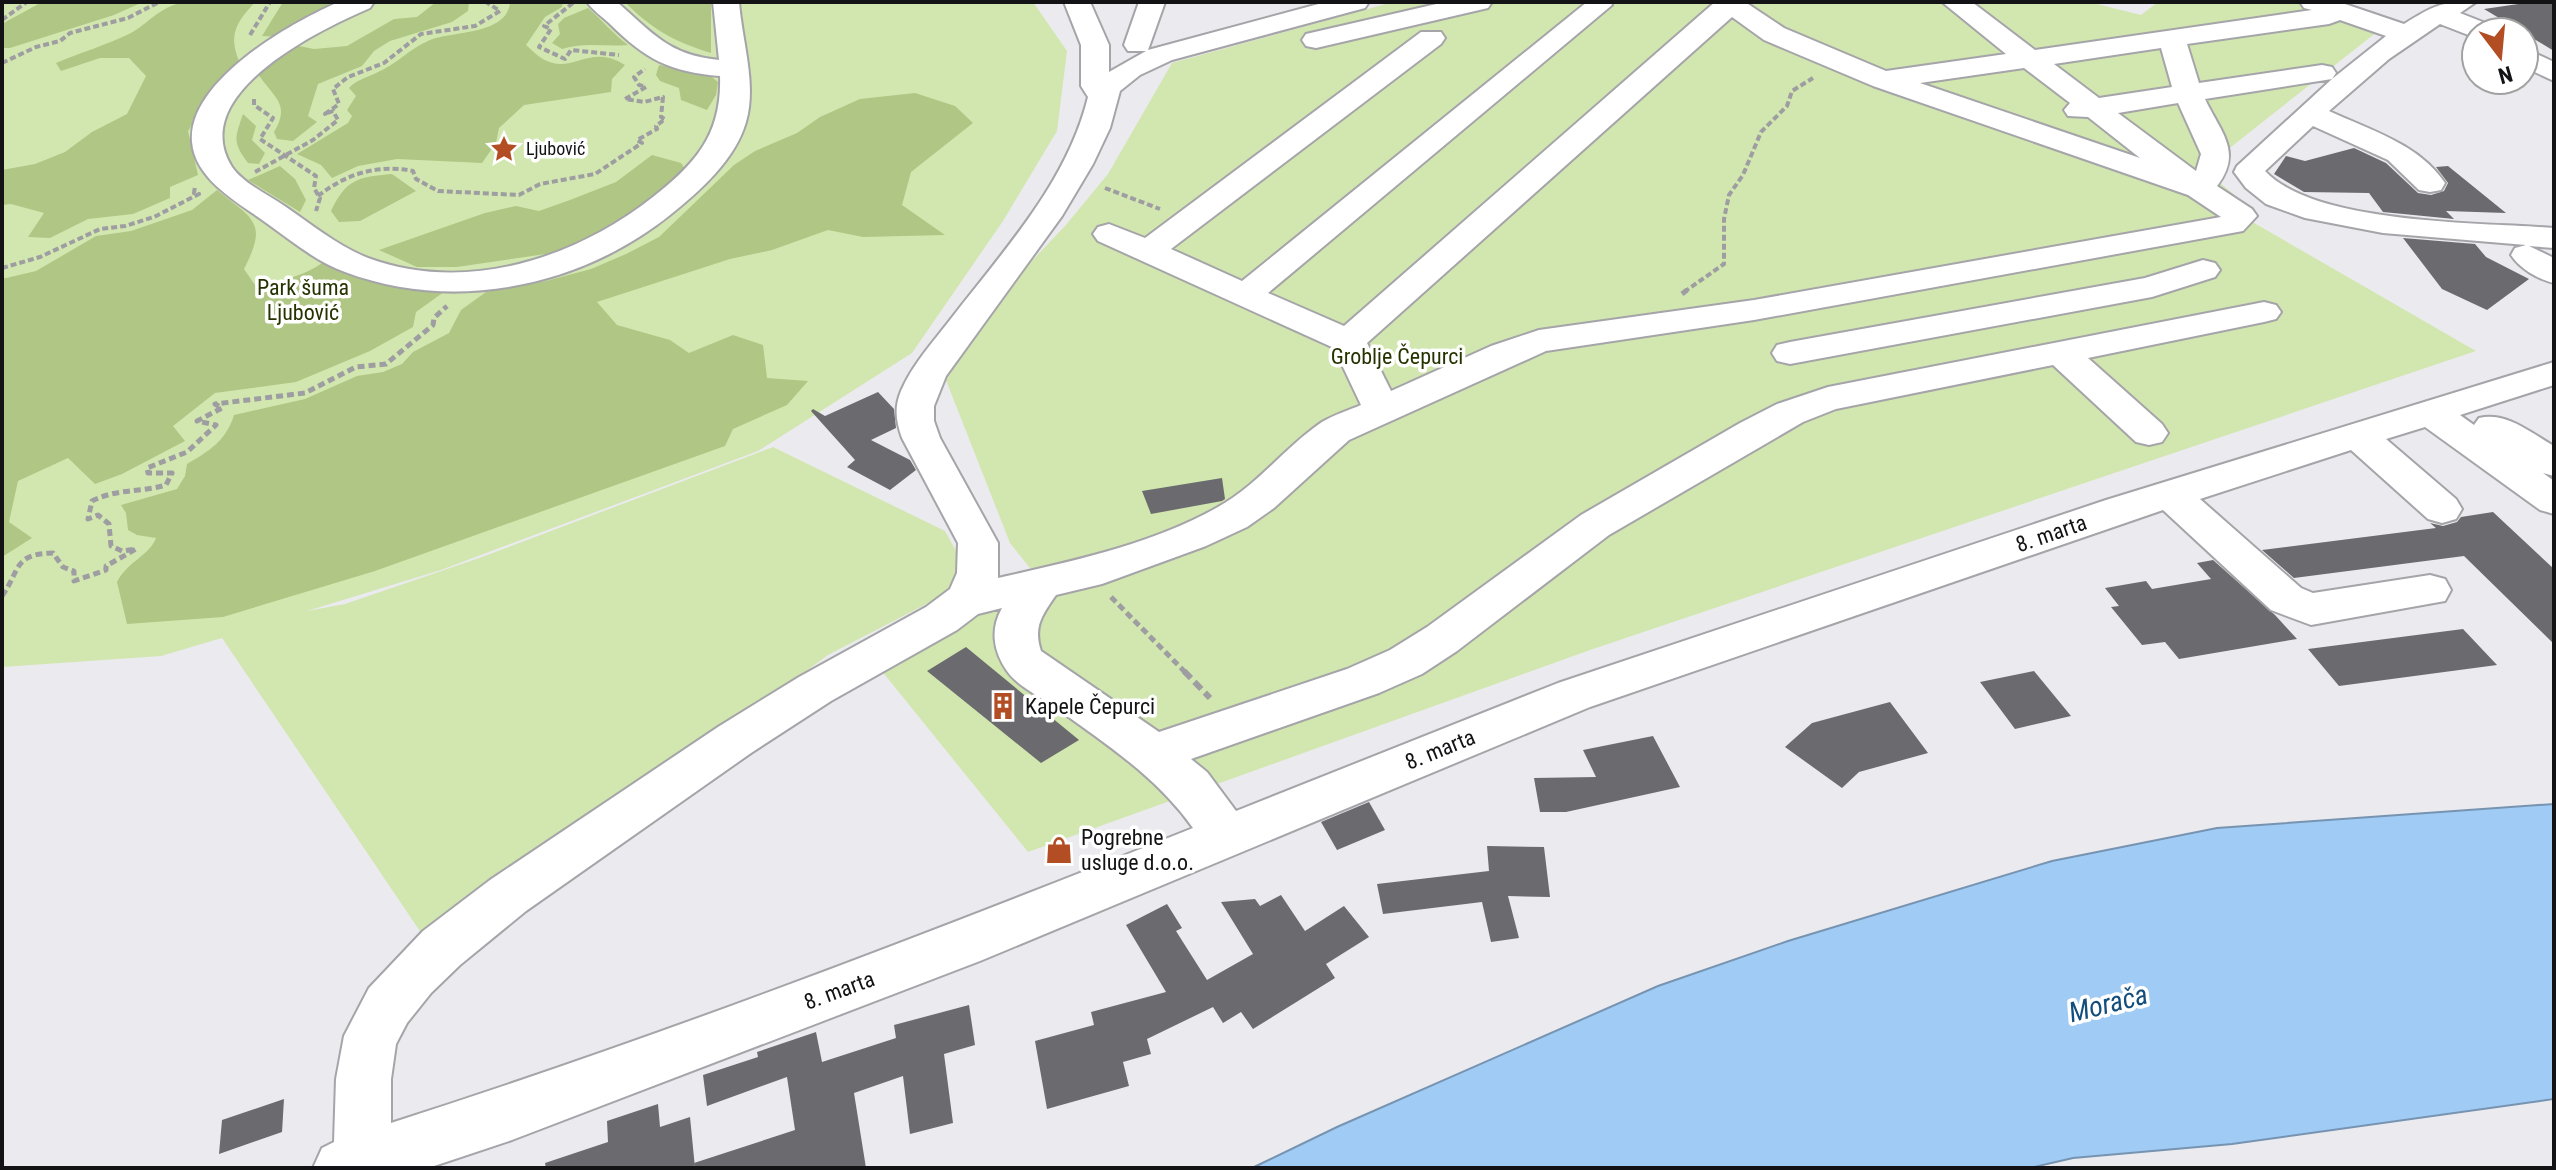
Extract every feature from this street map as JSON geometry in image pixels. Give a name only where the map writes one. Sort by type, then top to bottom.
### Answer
[{"type":"street","points":[[361,2],[307,28],[243,73],[214,107],[208,126],[208,143],[219,170],[302,234],[357,265],[403,277],[467,280],[531,270],[588,253],[625,234],[658,210],[693,178],[723,141],[732,119],[733,69],[726,2]]},
{"type":"street","points":[[600,2],[653,49],[669,58],[695,66],[733,69]]},
{"type":"street","points":[[352,1165],[370,1038],[400,989],[432,958],[485,913],[670,784],[815,690],[944,617],[965,601],[977,580],[981,560],[978,543],[921,438],[915,421],[915,406],[929,373],[1046,216],[1078,164],[1095,128],[1099,77],[1091,31],[1077,2]]},
{"type":"street","points":[[1099,77],[1119,76],[1142,52],[1152,2]]},
{"type":"street","points":[[1099,77],[1142,52],[1184,47],[1281,11],[1356,2]]},
{"type":"street","points":[[1205,67],[1479,2]]},
{"type":"street","points":[[965,601],[1087,573],[1192,536],[1233,517],[1260,498],[1336,431],[1539,341],[1754,310],[2216,228],[2232,224],[2241,216],[2199,188],[1955,2]]},
{"type":"street","points":[[2463,2],[2436,13],[2405,33],[2249,172],[2285,202],[2545,256]]},
{"type":"street","points":[[1348,341],[1729,3],[1758,26],[1883,80],[2199,188]]},
{"type":"street","points":[[1246,294],[1599,5]]},
{"type":"street","points":[[1883,80],[2172,38],[2321,9],[2405,33]]},
{"type":"street","points":[[2436,13],[2460,22]]},
{"type":"street","points":[[1148,251],[1431,38]]},
{"type":"street","points":[[2172,38],[2273,104]]},
{"type":"street","points":[[2172,38],[2188,94],[2216,154],[2214,169],[2199,188]]},
{"type":"street","points":[[1999,122],[2322,73]]},
{"type":"street","points":[[2311,114],[2399,154],[2430,183]]},
{"type":"street","points":[[1109,234],[1348,341],[1382,409]]},
{"type":"street","points":[[1790,353],[2152,287],[2203,270]]},
{"type":"street","points":[[1754,310],[1828,399]]},
{"type":"street","points":[[1153,753],[1363,681],[1406,662],[1442,639],[1595,525],[1790,413],[1828,399],[2264,312]]},
{"type":"street","points":[[2061,353],[2149,433]]},
{"type":"street","name":"8. marta","points":[[352,1165],[512,1112],[962,944],[1574,695],[2170,494],[2554,373]]},
{"type":"street","points":[[2441,409],[2554,463]]},
{"type":"street","points":[[2441,409],[2554,500]]},
{"type":"street","points":[[2357,435],[2442,509]]},
{"type":"street","points":[[2170,494],[2286,599],[2311,609],[2430,590]]},
{"type":"street","points":[[1040,586],[1017,616],[1014,629],[1015,643],[1024,662],[1153,753],[1190,786],[1226,836]]},
{"type":"path","points":[[2,20],[27,2]]},
{"type":"path","points":[[2,63],[36,47],[60,41],[70,33],[128,18],[159,2]]},
{"type":"path","points":[[272,163],[313,140],[315,135],[338,120],[333,111],[325,114],[339,104],[333,89],[341,82],[384,63],[421,34],[475,26],[500,11],[486,2]]},
{"type":"path","points":[[574,2],[544,26],[551,29],[539,47],[565,59],[571,50],[612,52],[628,59]]},
{"type":"path","points":[[1661,322],[1689,286],[1724,264],[1724,219],[1729,195],[1743,175],[1761,132],[1787,106],[1792,91],[1841,61]]},
{"type":"path","points":[[302,234],[313,217],[318,196],[331,185],[379,167],[413,171],[416,179],[438,191],[455,193],[519,195],[540,184],[595,174],[642,143],[637,140],[657,129],[657,124],[665,119],[661,117],[663,97],[644,102],[625,99],[646,87],[639,85],[634,77],[646,69],[637,69],[640,64]]},
{"type":"path","points":[[243,73],[244,78],[256,86],[254,105],[273,118],[260,139],[316,176],[314,188],[318,196]]},
{"type":"path","points":[[2,268],[23,265],[56,247],[105,227],[119,228],[171,211],[199,194],[194,193],[193,187],[207,181],[219,170]]},
{"type":"path","points":[[1105,188],[1187,220]]},
{"type":"path","points":[[2,596],[12,585],[13,570],[20,560],[35,552],[53,553],[63,567],[74,571],[74,581],[106,570],[106,566],[136,549],[122,551],[111,546],[109,524],[98,515],[88,519],[92,501],[113,491],[153,489],[166,485],[172,473],[148,473],[147,468],[187,452],[216,425],[197,421],[222,408],[215,404],[305,393],[356,367],[386,364],[433,325],[434,318],[456,299],[467,280]]},
{"type":"path","points":[[1087,573],[1236,725]]},
{"type":"green space","name":"Park šuma Ljubović","points":[[2,2],[1033,2],[1067,51],[1057,131],[1003,221],[912,353],[758,451],[441,570],[307,611],[345,604],[485,556],[773,447],[945,531],[960,558],[961,586],[828,655],[430,946],[222,638],[161,656],[2,667]]},
{"type":"green space","points":[[42,2],[143,2],[114,15],[2,48],[2,24]]},
{"type":"green space","points":[[185,2],[255,2],[243,16],[234,36],[239,61],[210,94],[188,131],[198,175],[170,187],[170,198],[133,214],[88,219],[50,238],[28,237],[44,213],[11,204],[2,205],[2,170],[35,164],[65,152],[92,132],[127,114],[146,76],[129,58],[100,58],[61,71],[56,63],[129,34],[161,11]]},
{"type":"green space","points":[[283,2],[340,2],[280,37],[262,36]]},
{"type":"green space","points":[[436,2],[469,2],[468,11],[452,22],[390,41],[374,51],[362,66],[318,84],[308,116],[317,122],[293,141],[277,139],[274,132],[281,108],[258,74],[294,45],[314,49],[347,46],[394,19],[417,17]]},
{"type":"green space","points":[[510,2],[563,2],[562,7],[545,17],[526,45],[541,58],[556,64],[602,57],[625,65],[612,79],[611,92],[524,105],[499,128],[496,143],[482,163],[397,159],[358,166],[332,178],[321,165],[297,154],[348,123],[352,116],[347,110],[356,96],[349,88],[355,83],[383,70],[430,40],[478,30],[500,21],[507,13]]},
{"type":"green space","points":[[625,2],[711,2],[711,53],[664,34]]},
{"type":"green space","name":"Groblje Čepurci","points":[[1393,2],[2089,2],[2141,15],[2158,2],[2299,2],[2382,28],[2203,169],[2243,202],[2242,216],[2476,351],[1590,650],[1028,852],[881,670],[1034,573],[1010,543],[942,370],[1004,290],[1065,226],[1108,174],[1172,63]]},
{"type":"green space","points":[[588,8],[628,45],[587,45],[562,49],[552,43],[560,34],[558,24],[564,18]]},
{"type":"green space","points":[[659,65],[708,74],[718,82],[716,95],[707,110],[681,100],[679,88],[660,81],[656,75]]},
{"type":"green space","points":[[915,93],[955,106],[973,123],[911,172],[902,205],[945,235],[863,237],[828,230],[772,250],[730,259],[597,302],[617,325],[670,340],[689,353],[733,335],[763,345],[767,378],[808,381],[787,405],[733,429],[725,446],[375,571],[223,617],[127,624],[117,582],[156,538],[128,530],[126,513],[121,505],[177,489],[185,476],[187,464],[221,439],[234,415],[305,399],[357,376],[383,372],[402,364],[413,352],[449,333],[461,310],[486,292],[591,269],[626,254],[659,237],[734,165],[755,151],[797,133],[820,117],[860,99]]},
{"type":"green space","points":[[243,114],[256,126],[252,140],[265,153],[259,164],[248,163],[237,145]]},
{"type":"green space","points":[[652,155],[681,163],[687,172],[597,236],[559,252],[457,267],[417,267],[379,250],[485,213],[516,206],[539,211],[616,182]]},
{"type":"green space","points":[[280,166],[295,179],[306,200],[300,212],[248,180]]},
{"type":"green space","points":[[392,174],[416,191],[360,221],[339,222],[331,211],[348,186],[362,179]]},
{"type":"green space","points":[[217,190],[253,223],[255,241],[244,269],[255,285],[292,278],[325,261],[448,289],[416,312],[413,327],[370,351],[296,382],[215,393],[173,426],[185,441],[122,474],[95,484],[68,458],[18,481],[9,522],[32,538],[2,557],[2,279],[36,271],[96,236],[131,231],[192,210]]},
{"type":"water","name":"Morača","points":[[2554,804],[2554,1099],[2232,1144],[2073,1158],[2030,1168],[1252,1168],[1337,1127],[1658,986],[1788,941],[2052,861],[2217,828]]},
{"type":"building","points":[[2554,2],[2554,51],[2540,43],[2540,16],[2496,16],[2484,9]]},
{"type":"building","points":[[2354,148],[2386,163],[2418,193],[2431,195],[2444,191],[2448,183],[2436,167],[2448,166],[2506,213],[2446,211],[2454,219],[2383,212],[2369,193],[2304,192],[2274,174],[2286,156],[2305,161]]},
{"type":"building","points":[[2403,238],[2475,244],[2486,257],[2529,279],[2487,310],[2442,289]]},
{"type":"building","points":[[878,392],[894,409],[896,428],[871,440],[910,460],[916,470],[890,490],[847,467],[855,460],[811,411],[813,409],[825,416]]},
{"type":"building","points":[[1222,478],[1225,499],[1222,501],[1151,514],[1142,491]]},
{"type":"building","points":[[2493,512],[2554,569],[2554,644],[2464,556],[2294,578],[2262,550],[2436,528],[2430,523],[2443,526],[2457,522],[2461,517]]},
{"type":"building","points":[[2213,560],[2275,615],[2297,639],[2179,659],[2165,642],[2142,645],[2111,607],[2119,606],[2105,588],[2146,581],[2152,589],[2211,579],[2197,563]]},
{"type":"building","points":[[2463,629],[2497,665],[2339,686],[2308,649]]},
{"type":"building","name":"Kapele Čepurci","points":[[966,647],[1079,740],[1041,763],[927,671]]},
{"type":"building","points":[[2034,671],[2071,716],[2015,729],[1980,682]]},
{"type":"building","points":[[1890,702],[1928,753],[1859,772],[1842,788],[1785,747],[1812,723]]},
{"type":"building","points":[[1653,736],[1680,787],[1566,812],[1540,812],[1534,778],[1596,777],[1583,750]]},
{"type":"building","points":[[1369,802],[1385,830],[1337,850],[1321,822]]},
{"type":"building","points":[[1487,846],[1544,847],[1550,897],[1508,896],[1519,938],[1491,942],[1482,902],[1383,914],[1377,884],[1489,871]]},
{"type":"building","points":[[1281,895],[1305,931],[1344,906],[1369,937],[1326,964],[1335,978],[1253,1029],[1241,1012],[1223,1023],[1213,1007],[1147,1039],[1151,1054],[1123,1062],[1129,1086],[1047,1109],[1035,1041],[1094,1025],[1091,1012],[1166,992],[1126,925],[1167,904],[1182,928],[1176,931],[1207,980],[1253,954],[1221,902],[1255,899],[1260,906]]},
{"type":"building","points":[[969,1005],[975,1045],[944,1054],[953,1123],[910,1134],[903,1076],[854,1093],[866,1168],[695,1168],[694,1163],[795,1130],[787,1077],[707,1106],[703,1075],[758,1057],[757,1052],[816,1032],[822,1062],[896,1038],[894,1025]]},
{"type":"building","points":[[284,1099],[282,1132],[219,1154],[222,1120]]},
{"type":"building","points":[[658,1104],[660,1127],[690,1117],[695,1168],[546,1168],[545,1163],[608,1142],[607,1121]]},
{"type":"place","name":"Ljubović","points":[[504,149]]},
{"type":"place","name":"Kapele Čepurci","points":[[1003,706]]},
{"type":"place","name":"Pogrebne usluge d.o.o.","points":[[1059,850]]}]
